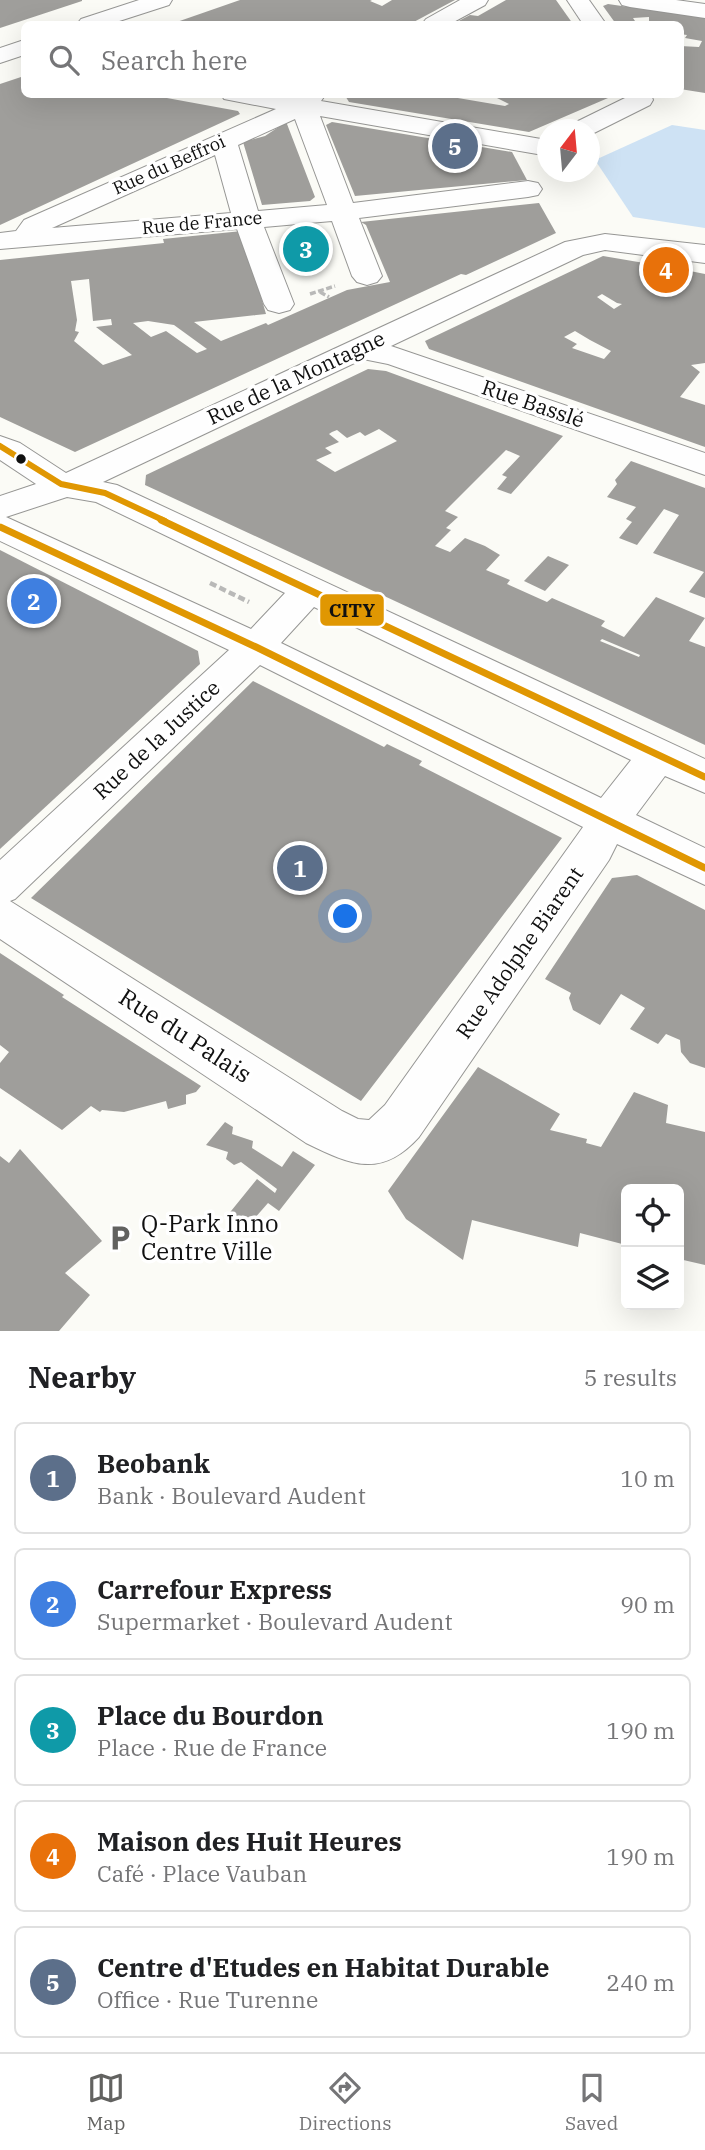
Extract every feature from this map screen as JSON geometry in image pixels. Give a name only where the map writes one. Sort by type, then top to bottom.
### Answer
[{"type":"street","points":[[98,21],[161,0]]},
{"type":"street","points":[[439,21],[477,0]]},
{"type":"street","points":[[578,0],[592,21]]},
{"type":"street","points":[[630,0],[705,11]]},
{"type":"street","points":[[284,98],[309,100],[537,144]]},
{"type":"street","points":[[599,119],[637,98]]},
{"type":"street","points":[[309,100],[367,276]]},
{"type":"street","name":"Rue du Beffroi","points":[[13,240],[34,226],[309,100]]},
{"type":"street","points":[[224,141],[247,219],[279,304]]},
{"type":"street","name":"Rue de France","points":[[13,240],[344,212],[528,189]]},
{"type":"street","name":"Rue de la Montagne","points":[[0,508],[65,486],[589,243],[605,242],[705,254]]},
{"type":"street","name":"Rue Basslé","points":[[359,349],[395,356],[705,465]]},
{"type":"street","points":[[0,446],[22,457],[43,474],[65,486],[104,493],[705,777]]},
{"type":"street","points":[[0,527],[256,648],[705,868]]},
{"type":"street","name":"Rue de la Justice","points":[[0,887],[256,648],[310,589]]},
{"type":"street","name":"Rue Adolphe Biarent","points":[[375,1144],[391,1135],[402,1121],[594,848],[608,820],[658,755]]},
{"type":"street","name":"Rue du Palais","points":[[0,916],[324,1127],[361,1143],[375,1144]]},
{"type":"path","points":[[279,304],[367,276]]},
{"type":"path","points":[[319,292],[329,297]]},
{"type":"water","points":[[672,125],[705,130],[705,228],[633,217],[600,168],[600,158]]},
{"type":"building","points":[[0,0],[82,0],[82,1],[0,28]]},
{"type":"building","points":[[240,0],[372,0],[370,1],[382,6],[392,0],[455,0],[416,21],[180,21]]},
{"type":"building","points":[[506,0],[556,0],[571,21],[459,21],[470,15],[478,16]]},
{"type":"building","points":[[608,4],[705,18],[705,93],[684,90],[684,46],[699,47],[702,41],[685,38],[687,35],[684,35],[684,21],[649,21],[649,17],[633,18],[635,21],[614,21],[603,6]]},
{"type":"building","points":[[21,77],[21,98],[167,98],[238,111],[240,114],[0,225],[0,84]]},
{"type":"building","points":[[346,98],[458,98],[505,106],[509,104],[497,98],[608,98],[559,119],[537,119],[537,129],[529,132],[349,102]]},
{"type":"building","points":[[332,122],[512,152],[527,180],[355,196],[326,125]]},
{"type":"building","points":[[287,124],[315,197],[310,201],[262,205],[243,142],[265,136]]},
{"type":"building","points":[[539,203],[556,233],[75,452],[0,417],[0,260],[164,243],[163,239],[242,231],[266,314],[194,322],[221,341],[266,323],[268,325],[347,290],[390,282],[366,225],[361,222]],"holes":[[[89,279],[93,321],[111,319],[112,325],[96,327],[132,355],[103,365],[74,341],[79,332],[75,331],[77,320],[71,281]],[[148,321],[174,325],[207,349],[197,353],[166,331],[151,337],[133,323]]]},
{"type":"building","points":[[603,256],[650,264],[652,258],[687,263],[685,270],[705,274],[705,363],[691,365],[700,372],[680,397],[705,405],[705,447],[429,349],[425,341]],"holes":[[[602,294],[617,303],[622,304],[614,309],[597,297]],[[575,331],[590,340],[611,351],[604,359],[572,348],[577,344],[564,337]]]},
{"type":"building","points":[[368,369],[386,371],[563,436],[511,494],[497,489],[507,477],[502,475],[520,456],[506,450],[445,511],[458,517],[446,528],[451,530],[435,546],[450,552],[465,538],[485,546],[500,555],[486,570],[510,580],[507,584],[547,602],[552,598],[605,621],[601,626],[624,637],[656,597],[705,618],[689,641],[705,647],[705,745],[145,485],[146,475]],"holes":[[[379,429],[397,441],[335,472],[316,460],[332,453],[325,448],[339,442],[329,434],[332,432],[337,430],[347,438],[360,432],[365,436]],[[602,639],[640,655],[639,657],[600,641]]]},
{"type":"building","points":[[631,461],[705,488],[705,598],[689,592],[704,572],[653,553],[679,515],[664,509],[637,545],[619,538],[632,522],[626,519],[636,507],[607,497],[617,484],[615,480]]},
{"type":"building","points":[[0,550],[198,651],[200,664],[0,849]]},
{"type":"building","points":[[548,556],[569,565],[545,591],[524,581]]},
{"type":"building","points":[[253,681],[384,747],[387,744],[422,761],[419,765],[562,838],[361,1101],[31,898]]},
{"type":"building","points":[[637,875],[705,910],[705,1068],[690,1063],[681,1052],[680,1040],[666,1034],[658,1044],[630,1029],[645,1008],[621,994],[600,1025],[573,1010],[569,998],[571,993],[545,979],[612,878]]},
{"type":"building","points":[[0,953],[64,995],[62,997],[201,1086],[196,1092],[186,1095],[186,1104],[168,1109],[166,1101],[124,1112],[100,1112],[91,1106],[62,1130],[0,1088],[0,1063],[9,1052],[0,1045]]},
{"type":"building","points":[[478,1067],[560,1114],[550,1130],[587,1139],[586,1143],[601,1147],[634,1092],[668,1105],[666,1123],[705,1132],[705,1265],[684,1260],[684,1184],[621,1184],[621,1244],[580,1233],[578,1247],[472,1220],[463,1260],[406,1219],[388,1191]]},
{"type":"building","points":[[225,1122],[233,1127],[232,1134],[253,1141],[252,1148],[282,1167],[293,1151],[315,1165],[279,1211],[268,1203],[246,1228],[227,1216],[257,1179],[275,1193],[277,1189],[241,1162],[234,1165],[226,1159],[228,1152],[206,1145]]},
{"type":"building","points":[[20,1149],[102,1241],[65,1273],[90,1295],[59,1331],[0,1331],[0,1156],[9,1163]]},
{"type":"transit line","name":"CITY","points":[[0,446],[61,484],[105,493],[705,777]]},
{"type":"transit line","name":"CITY","points":[[0,527],[256,647],[705,868]]},
{"type":"place","name":"Centre d'Etudes en Habitat Durable","points":[[455,146]]},
{"type":"place","name":"Place du Bourdon","points":[[306,249]]},
{"type":"place","name":"Maison des Huit Heures","points":[[666,270]]},
{"type":"place","name":"Carrefour Express","points":[[34,601]]},
{"type":"place","name":"Beobank","points":[[300,868]]},
{"type":"place","name":"Q-Park Inno Centre Ville","points":[[120,1238]]}]
